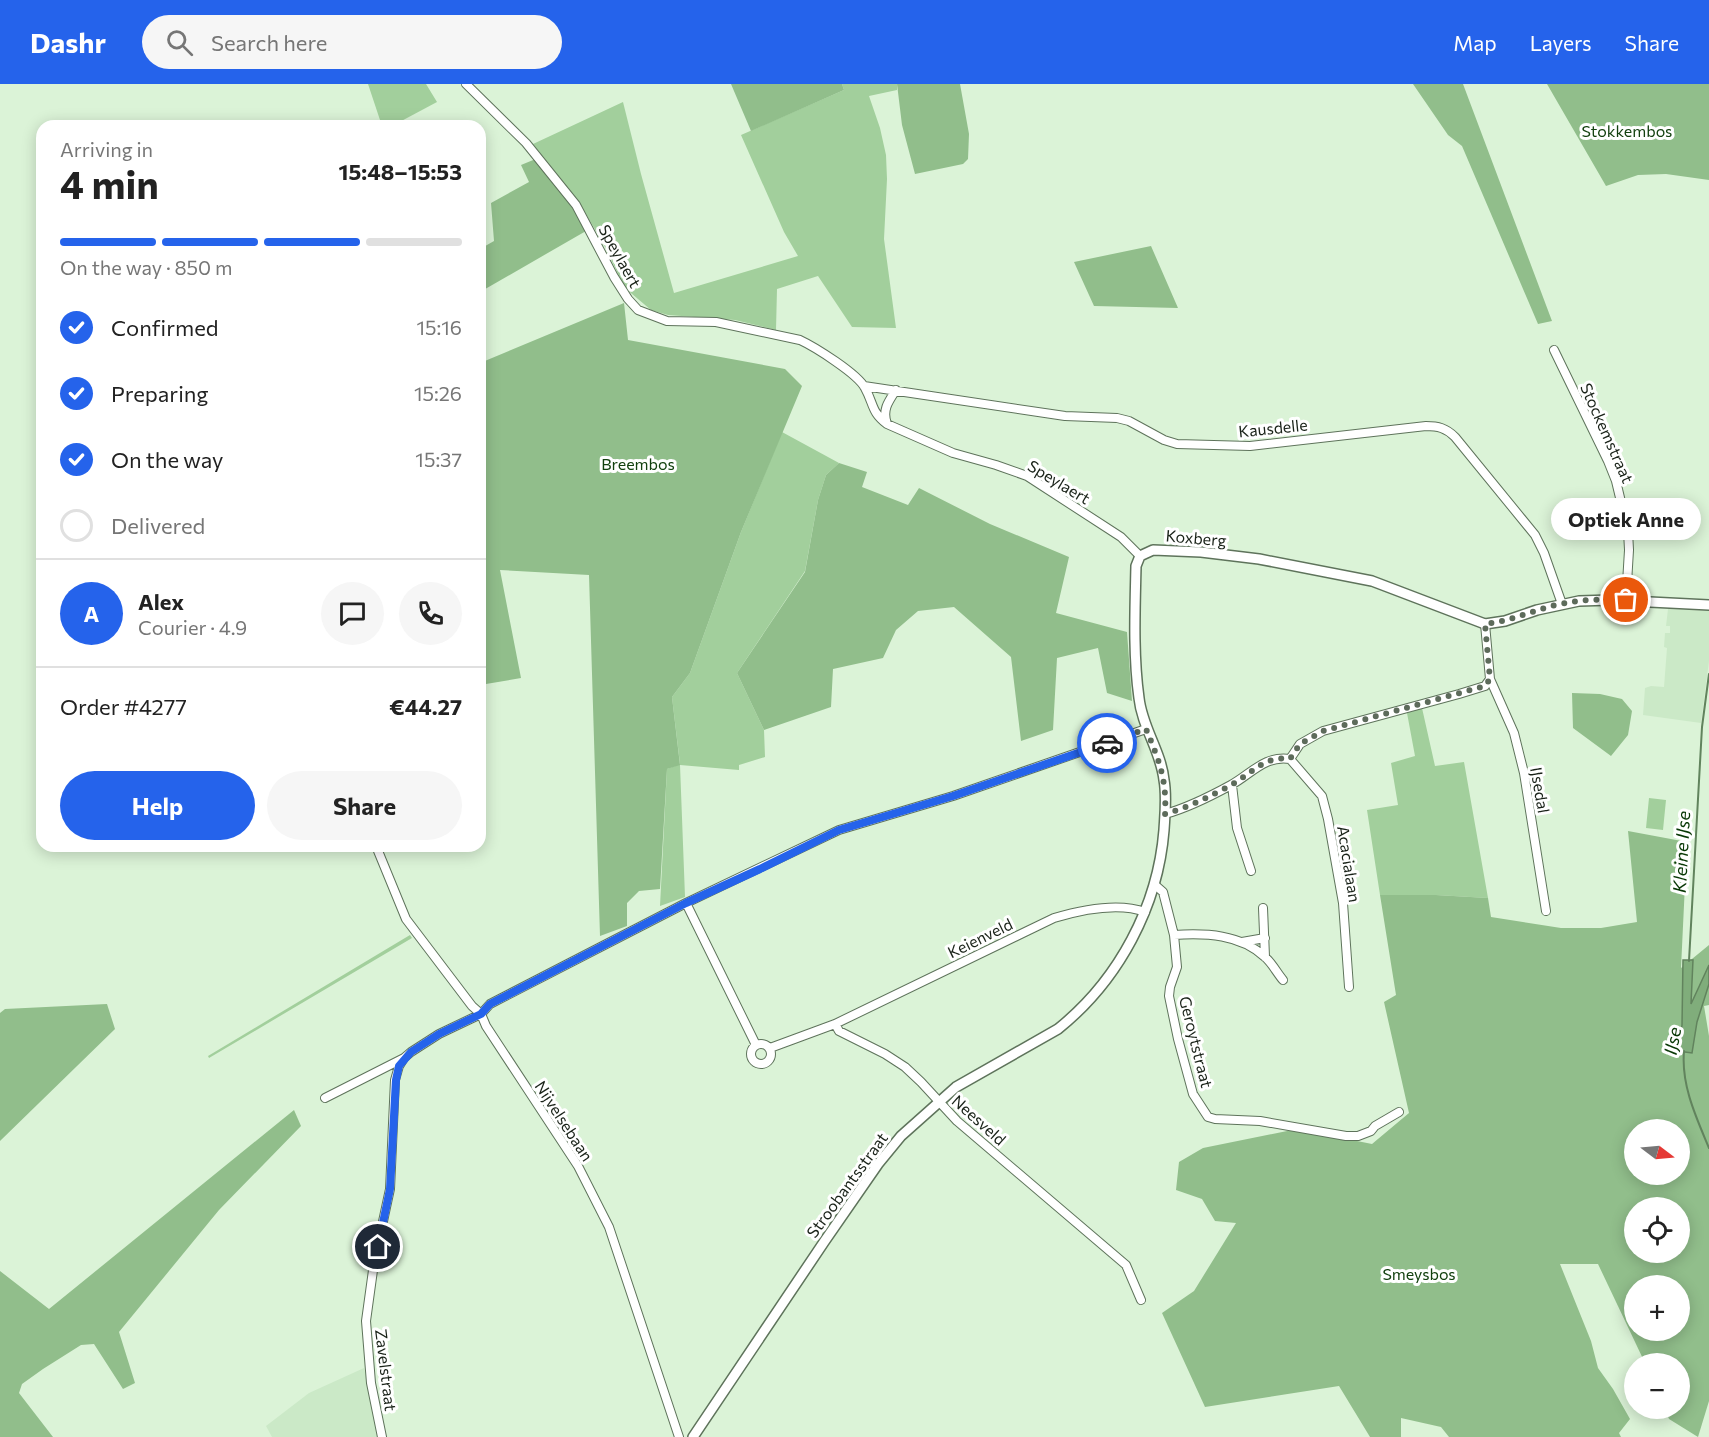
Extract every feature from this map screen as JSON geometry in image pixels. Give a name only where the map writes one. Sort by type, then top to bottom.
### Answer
[{"type":"street","name":"Speylaert","points":[[466,84],[526,143],[576,205],[614,277],[638,310],[667,321],[716,322],[800,340],[820,350],[864,386],[872,409],[878,418],[887,424],[953,453],[1027,476],[1121,537],[1140,556]]},
{"type":"street","name":"Stockemstraat","points":[[1554,350],[1616,481],[1628,531],[1626,600]]},
{"type":"street","points":[[864,386],[896,390],[885,408],[884,417],[887,424]]},
{"type":"street","name":"Kausdelle","points":[[896,390],[1065,416],[1129,420],[1172,443],[1193,445],[1250,446],[1426,426],[1441,427],[1455,437],[1534,535],[1544,553],[1562,604]]},
{"type":"street","name":"Koxberg","points":[[1140,556],[1153,550],[1201,552],[1329,571],[1372,581],[1485,624],[1505,621],[1562,604],[1594,600],[1709,605]]},
{"type":"street","points":[[1140,556],[1136,566],[1137,680],[1140,707],[1146,729],[1164,778],[1165,814],[1162,849],[1155,885]]},
{"type":"street","name":"IJsedal","points":[[1485,624],[1490,679],[1514,734],[1546,911]]},
{"type":"street","points":[[1165,814],[1232,785],[1263,763],[1280,757],[1290,759],[1300,744],[1323,731],[1485,686],[1490,679]]},
{"type":"street","points":[[325,1098],[404,1058],[439,1034],[481,1014],[490,1004],[686,903],[839,830],[953,796],[1146,729]]},
{"type":"street","name":"Acacialaan","points":[[1290,759],[1322,796],[1328,819],[1342,903],[1349,987]]},
{"type":"street","points":[[1232,785],[1236,828],[1251,871]]},
{"type":"street","name":"Nijvelsebaan","points":[[378,852],[406,919],[472,1006],[481,1014],[486,1026],[578,1166],[609,1227],[679,1437]]},
{"type":"street","name":"Stroobantsstraat","points":[[693,1437],[878,1164],[901,1136],[938,1101],[975,1075],[1058,1029],[1070,1019],[1089,1000],[1113,969],[1137,932],[1155,885]]},
{"type":"street","name":"Geroytstraat","points":[[1155,885],[1163,892],[1174,935],[1177,967],[1170,987],[1171,1007],[1193,1094],[1208,1117],[1260,1121],[1346,1136],[1358,1136],[1371,1131],[1375,1125],[1399,1112]]},
{"type":"street","points":[[686,903],[756,1045]]},
{"type":"street","name":"Keienveld","points":[[835,1024],[1054,918],[1076,911],[1129,908],[1145,912]]},
{"type":"street","points":[[1263,908],[1265,957]]},
{"type":"street","points":[[1174,935],[1215,935],[1242,942],[1265,957],[1282,980]]},
{"type":"street","points":[[1242,942],[1265,938]]},
{"type":"street","points":[[770,1048],[835,1024]]},
{"type":"street","name":"Neesveld","points":[[835,1024],[839,1031],[885,1054],[905,1067],[957,1121],[1126,1265],[1141,1300]]},
{"type":"street","points":[[756,1045],[766,1045],[770,1048]]},
{"type":"street","points":[[756,1045],[751,1055],[756,1063],[766,1063],[770,1058],[770,1048]]},
{"type":"street","name":"Zavelstraat","points":[[382,1437],[371,1383],[366,1321],[374,1263],[390,1189],[396,1080],[404,1058]]},
{"type":"shaded area","points":[[368,84],[426,84],[437,102],[403,120],[380,120]]},
{"type":"shaded area","points":[[842,84],[897,84],[897,90],[869,96],[886,155],[884,239],[896,328],[852,327],[818,276],[777,289],[776,330],[735,320],[668,315],[651,310],[625,288],[579,202],[533,144],[623,102],[674,293],[798,256],[784,232],[741,135],[844,90]]},
{"type":"shaded area","points":[[782,432],[839,463],[826,475],[818,500],[805,571],[737,673],[764,730],[765,757],[739,765],[739,770],[680,765],[685,897],[660,906],[667,769],[680,764],[672,697],[690,673],[741,532]]},
{"type":"shaded area","points":[[1668,609],[1709,611],[1709,661],[1701,723],[1643,715],[1645,688],[1664,687],[1667,648],[1664,647],[1665,633],[1670,633],[1670,626],[1666,626]]},
{"type":"shaded area","points":[[1422,708],[1435,766],[1464,762],[1488,898],[1380,895],[1367,810],[1398,805],[1391,763],[1415,756],[1407,713]]},
{"type":"shaded area","points":[[1649,798],[1666,800],[1663,830],[1646,828]]},
{"type":"shaded area","points":[[410,935],[412,938],[209,1058],[208,1056]]},
{"type":"shaded area","points":[[1683,960],[1693,960],[1691,1004],[1709,965],[1709,984],[1697,1022],[1692,1053],[1678,1051],[1682,1025]]},
{"type":"shaded area","points":[[364,1368],[380,1437],[272,1437],[266,1426],[309,1393]]},
{"type":"green space","points":[[731,84],[842,84],[844,90],[751,131]]},
{"type":"green space","points":[[897,84],[960,84],[969,134],[968,159],[963,164],[915,174],[902,125]]},
{"type":"green space","points":[[1413,84],[1463,84],[1552,321],[1538,324],[1462,146],[1448,135]]},
{"type":"green space","name":"Stokkembos","points":[[1547,84],[1709,84],[1709,180],[1666,174],[1638,175],[1606,186]]},
{"type":"green space","points":[[538,158],[558,183],[586,231],[486,289],[486,246],[494,241],[491,203],[529,182],[521,165]]},
{"type":"green space","points":[[1151,246],[1178,308],[1094,306],[1074,262]]},
{"type":"green space","name":"Breembos","points":[[624,303],[628,340],[785,369],[802,386],[741,532],[690,673],[672,697],[680,765],[667,769],[660,889],[639,891],[627,903],[627,926],[600,936],[589,575],[500,570],[521,678],[486,684],[486,360]]},
{"type":"green space","points":[[839,463],[867,472],[862,487],[908,505],[919,488],[990,524],[1069,557],[1056,613],[1127,632],[1132,701],[1107,693],[1098,648],[1057,658],[1053,730],[1021,741],[1011,657],[954,607],[918,611],[896,630],[883,658],[833,669],[831,707],[764,730],[737,673],[805,572],[818,500],[826,475]]},
{"type":"green space","points":[[1572,693],[1600,694],[1622,699],[1632,711],[1628,735],[1611,756],[1573,728]]},
{"type":"green space","name":"Smeysbos","points":[[1628,831],[1687,842],[1681,968],[1709,945],[1709,1005],[1704,1006],[1709,1036],[1709,1401],[1698,1437],[1669,1419],[1690,1419],[1690,1353],[1640,1353],[1635,1341],[1690,1341],[1690,1275],[1624,1275],[1624,1319],[1598,1264],[1560,1264],[1591,1341],[1598,1368],[1624,1408],[1624,1419],[1630,1419],[1619,1433],[1621,1437],[1449,1437],[1441,1427],[1401,1418],[1401,1437],[1370,1437],[1339,1386],[1205,1407],[1162,1313],[1194,1291],[1236,1223],[1215,1221],[1202,1199],[1176,1190],[1179,1162],[1203,1148],[1297,1129],[1372,1144],[1409,1113],[1384,1002],[1396,995],[1380,895],[1488,898],[1491,917],[1561,928],[1601,928],[1637,922]]},
{"type":"green space","points":[[107,1004],[115,1029],[0,1141],[0,1013],[5,1009]]},
{"type":"green space","points":[[294,1110],[301,1126],[219,1210],[119,1332],[135,1383],[123,1389],[94,1344],[81,1345],[22,1384],[19,1393],[53,1437],[0,1437],[0,1271],[49,1309]]},
{"type":"waterway","name":"Kleine IJse","points":[[1689,961],[1702,727],[1709,674]]},
{"type":"waterway","name":"IJse","points":[[1684,1051],[1687,1088],[1709,1148]]},
{"type":"way so far","points":[[1107,743],[1146,729],[1164,778],[1165,814],[1176,811],[1232,785],[1263,763],[1280,757],[1290,759],[1300,744],[1323,731],[1485,686],[1490,679],[1485,624],[1505,621],[1537,610],[1579,601],[1626,600]]},
{"type":"place","name":"Optiek Anne","points":[[1626,600]]},
{"type":"route","points":[[378,1247],[392,1172],[396,1080],[399,1066],[411,1052],[439,1034],[481,1014],[482,1010],[490,1004],[621,936],[839,830],[953,796],[1107,743]]}]
